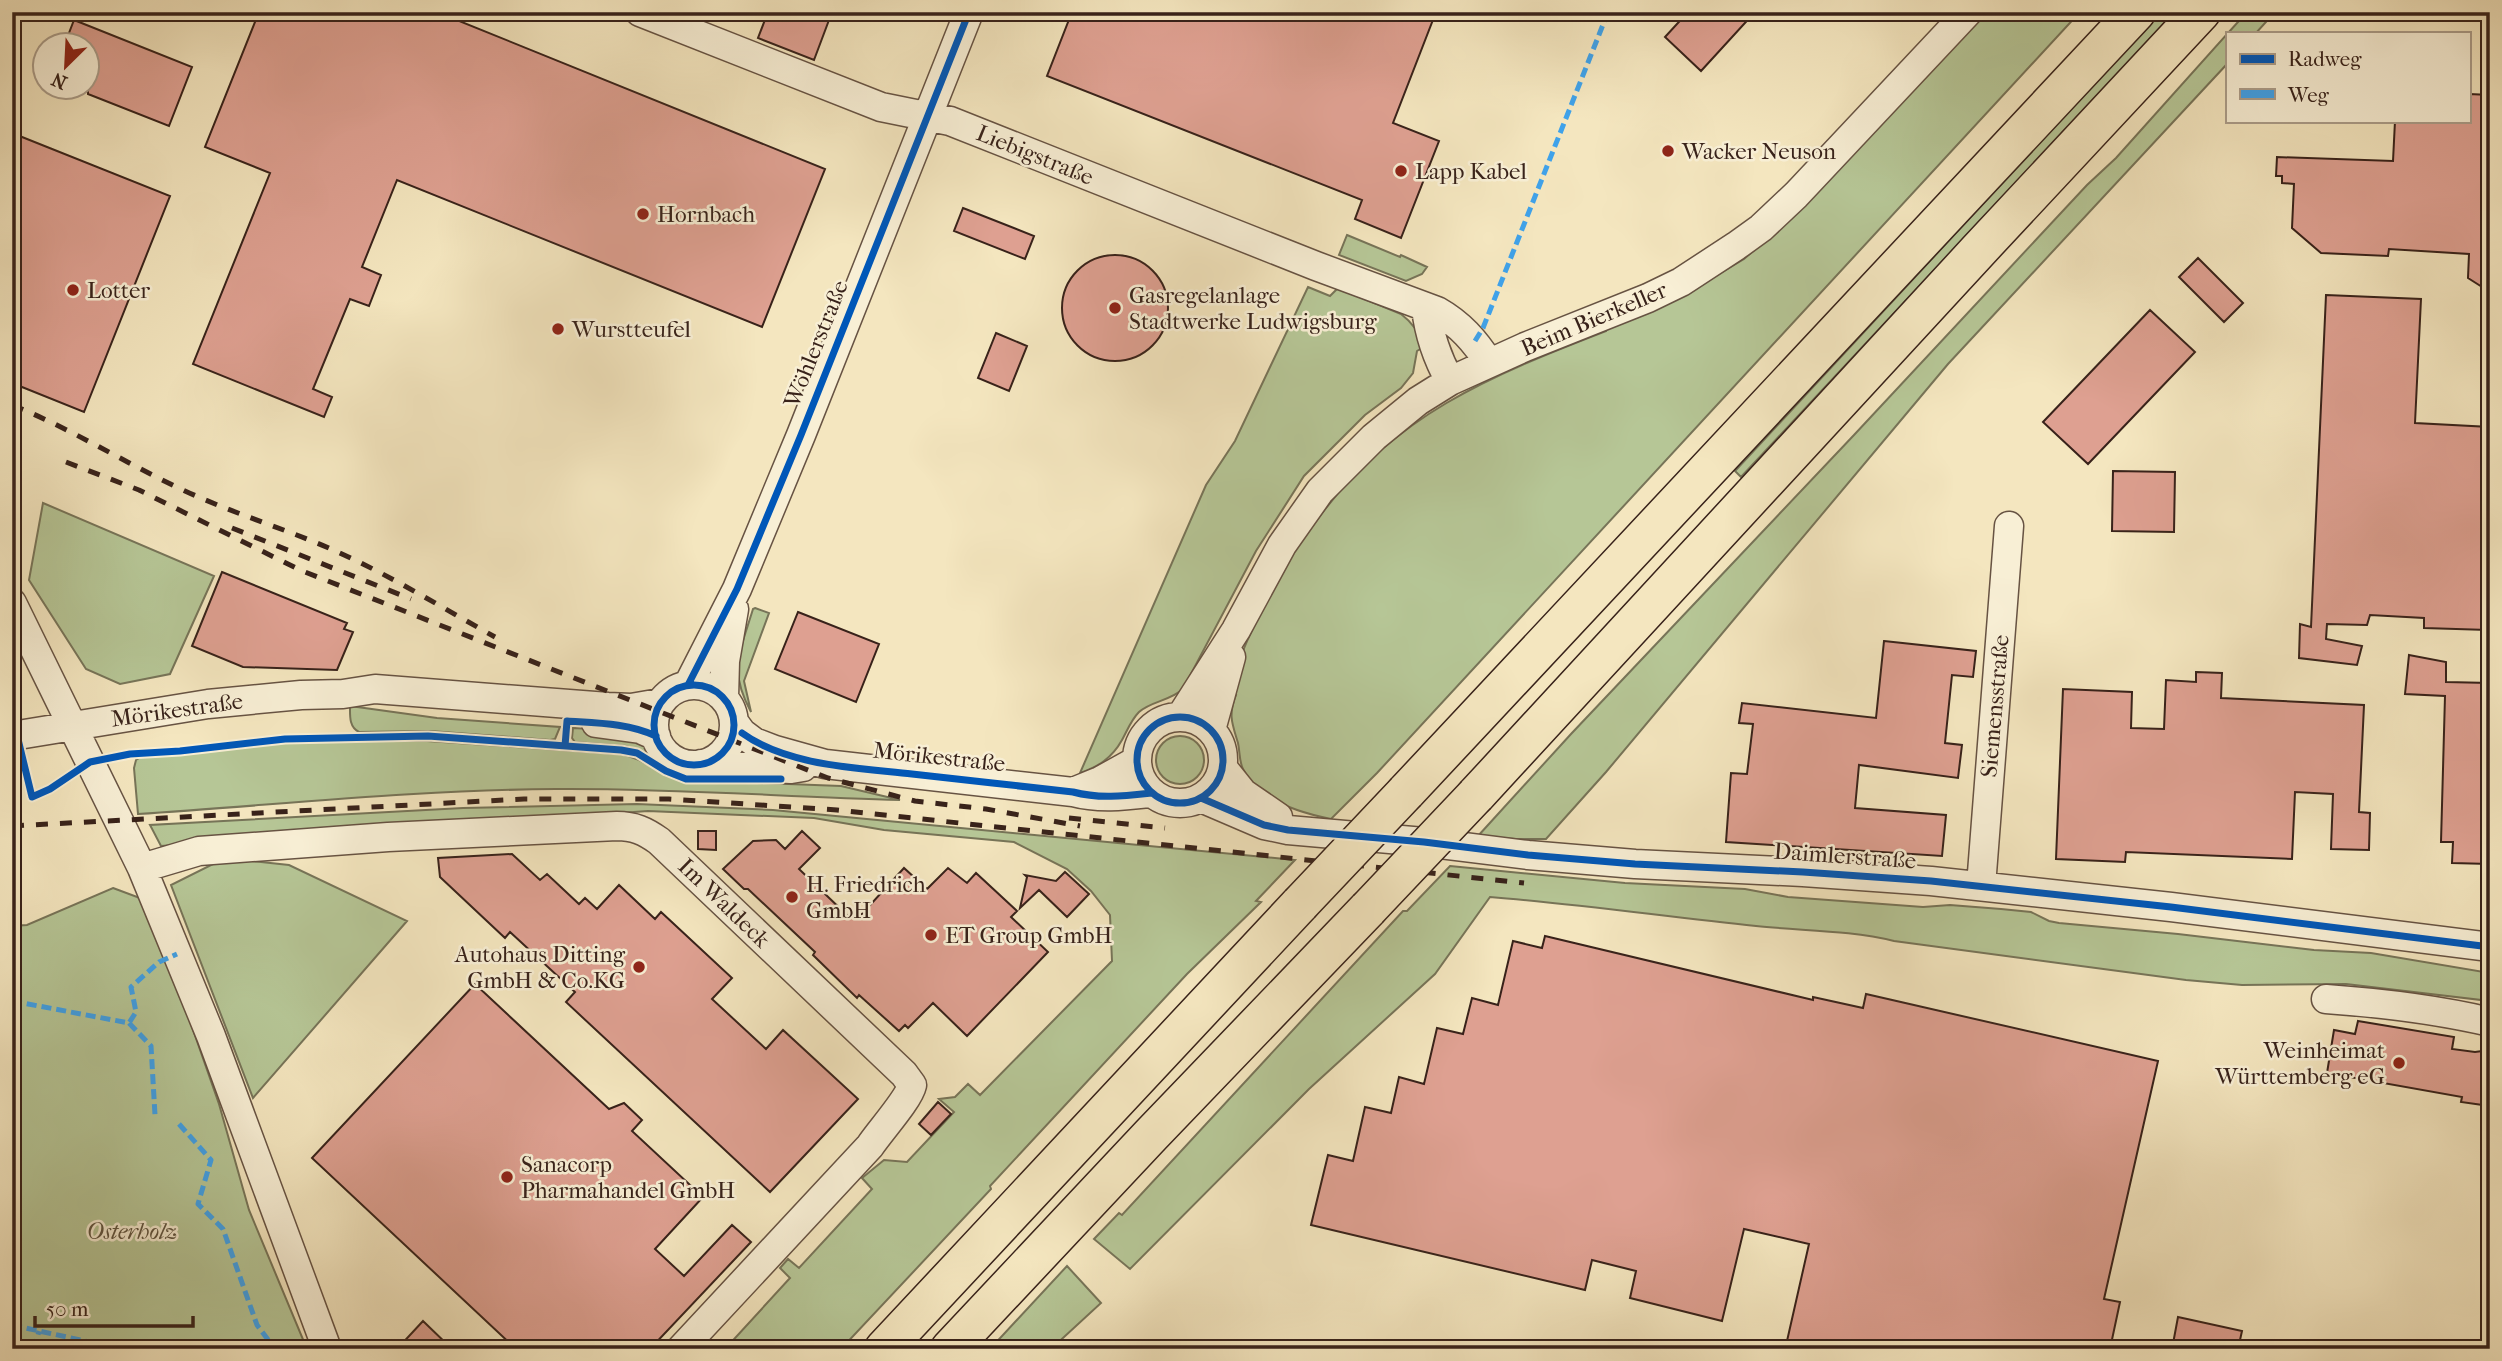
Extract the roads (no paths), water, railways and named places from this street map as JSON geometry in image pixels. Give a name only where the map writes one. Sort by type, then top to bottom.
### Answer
[{"type":"highway","points":[[884,1349],[2136,12]]},
{"type":"highway","points":[[950,1349],[1150,1135],[1476,795],[2201,12]]},
{"type":"street","name":"Liebigstraße","points":[[640,12],[881,107],[950,121],[1449,317],[1475,341],[1489,363]]},
{"type":"street","name":"Wöhlerstraße","points":[[688,685],[737,589],[969,12]]},
{"type":"street","name":"Beim Bierkeller","points":[[1181,716],[1236,630],[1282,545],[1320,491],[1360,450],[1394,420],[1450,382],[1489,363],[1648,298],[1681,282],[1737,246],[1796,195],[1968,12]]},
{"type":"street","points":[[1426,308],[1440,364],[1450,382]]},
{"type":"street","name":"Siemensstraße","points":[[1981,886],[2010,526]]},
{"type":"street","name":"Wöhlerstraße","points":[[729,710],[725,661],[737,589]]},
{"type":"street","points":[[12,603],[142,868],[211,1036],[327,1349]]},
{"type":"street","name":"Beim Bierkeller","points":[[1211,730],[1236,630]]},
{"type":"street","name":"Mörikestraße","points":[[12,736],[208,704],[301,695],[343,694],[375,689],[631,708],[660,704],[672,691],[688,685],[701,685],[714,690],[742,733],[754,742],[775,751],[825,764],[1073,792],[1088,796],[1151,793]]},
{"type":"street","name":"Mörikestraße","points":[[343,694],[400,707],[484,716],[620,725],[640,729],[656,736],[661,746],[678,761],[791,769],[825,764]]},
{"type":"street","points":[[656,736],[655,719],[660,704]]},
{"type":"street","points":[[701,764],[722,754],[731,740],[729,710]]},
{"type":"street","points":[[1181,716],[1192,718],[1211,730],[1222,748],[1223,768],[1211,791],[1201,799],[1180,804],[1160,799],[1151,793],[1143,784],[1136,761],[1144,734],[1154,724],[1181,716]]},
{"type":"street","name":"Mörikestraße","points":[[1073,792],[1136,761]]},
{"type":"street","name":"Daimlerstraße","points":[[1223,768],[1255,803],[1302,831]]},
{"type":"street","name":"Daimlerstraße","points":[[1201,799],[1265,825],[1302,831],[1635,864],[1803,872],[1981,886],[2490,947]]},
{"type":"street","name":"Im Waldeck","points":[[142,868],[199,851],[414,836],[629,826],[646,831],[659,841],[904,1074],[912,1085],[910,1094],[870,1146],[681,1349]]},
{"type":"street","points":[[2326,999],[2407,1005],[2490,1022]]},
{"type":"railway","points":[[12,405],[183,490],[352,559],[495,637]]},
{"type":"railway","points":[[66,462],[139,490],[300,570],[828,778],[915,801],[986,809],[1080,826]]},
{"type":"railway","points":[[232,528],[411,599]]},
{"type":"railway","points":[[12,826],[524,799],[669,799],[837,810],[1524,883]]},
{"type":"railway","points":[[1069,818],[1165,828]]},
{"type":"place","name":"Wacker Neuson","points":[[1668,151]]},
{"type":"place","name":"Lapp Kabel","points":[[1401,171]]},
{"type":"place","name":"Hornbach","points":[[643,214]]},
{"type":"place","name":"Lotter","points":[[73,290]]},
{"type":"place","name":"Gasregelanlage Stadtwerke Ludwigsburg","points":[[1115,308]]},
{"type":"place","name":"Wurstteufel","points":[[558,329]]},
{"type":"place","name":"H. Friedrich GmbH","points":[[792,897]]},
{"type":"place","name":"ET Group GmbH","points":[[931,935]]},
{"type":"place","name":"Autohaus Ditting GmbH & Co.KG","points":[[639,967]]},
{"type":"place","name":"Weinheimat Württemberg eG","points":[[2399,1063]]},
{"type":"place","name":"Sanacorp Pharmahandel GmbH","points":[[507,1177]]},
{"type":"park label","name":"Osterholz","points":[[132,1231]]}]
